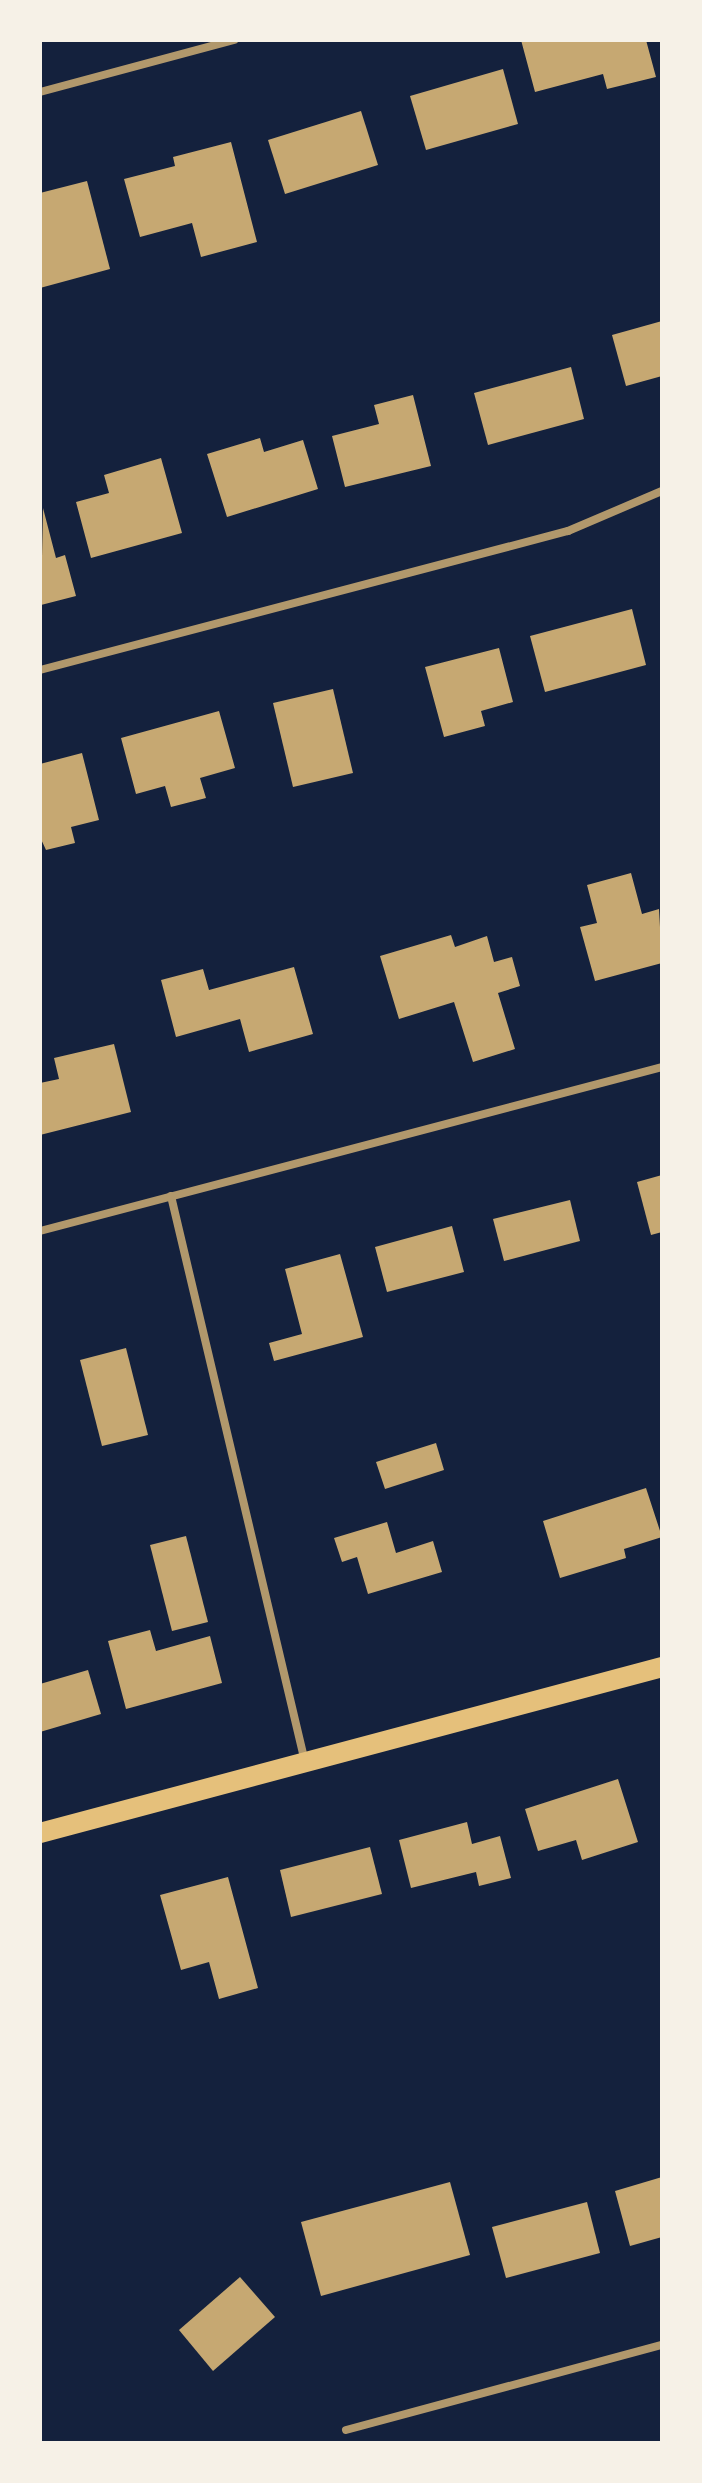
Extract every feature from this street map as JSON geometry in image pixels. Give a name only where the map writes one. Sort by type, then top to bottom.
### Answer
[{"type":"main road","points":[[40,1833],[662,1667]]},
{"type":"street","points":[[40,92],[234,40]]},
{"type":"street","points":[[40,670],[568,531],[662,491]]},
{"type":"street","points":[[40,1231],[662,1067]]},
{"type":"street","points":[[171,1196],[305,1763]]},
{"type":"street","points":[[346,2430],[662,2345]]},
{"type":"building","points":[[521,40],[646,40],[656,77],[607,89],[603,74],[535,92]]},
{"type":"building","points":[[503,69],[518,124],[426,150],[410,96]]},
{"type":"building","points":[[361,111],[378,165],[285,194],[268,140]]},
{"type":"building","points":[[231,142],[257,242],[201,257],[192,223],[140,237],[124,179],[175,166],[173,157]]},
{"type":"building","points":[[87,181],[110,269],[40,288],[40,193]]},
{"type":"building","points":[[662,321],[662,376],[626,386],[612,335]]},
{"type":"building","points":[[571,367],[584,419],[488,445],[474,393]]},
{"type":"building","points":[[413,395],[431,466],[345,487],[332,436],[379,424],[374,405]]},
{"type":"building","points":[[260,438],[264,452],[303,440],[318,489],[227,517],[207,454]]},
{"type":"building","points":[[161,458],[182,533],[91,558],[76,502],[109,493],[104,475]]},
{"type":"building","points":[[43,508],[56,558],[65,555],[76,596],[41,605]]},
{"type":"building","points":[[632,609],[646,665],[545,692],[530,636]]},
{"type":"building","points":[[499,648],[513,702],[481,711],[485,726],[444,737],[425,667]]},
{"type":"building","points":[[333,689],[353,773],[293,787],[273,703]]},
{"type":"building","points":[[219,711],[235,768],[200,778],[206,798],[171,807],[165,786],[136,794],[121,738]]},
{"type":"building","points":[[82,753],[99,820],[71,827],[75,843],[46,850],[40,837],[40,764]]},
{"type":"building","points":[[631,873],[642,914],[659,909],[662,963],[595,981],[580,927],[597,923],[587,885]]},
{"type":"building","points":[[451,935],[455,947],[487,936],[494,962],[512,957],[520,986],[498,993],[515,1049],[473,1062],[454,1002],[399,1019],[380,956]]},
{"type":"building","points":[[294,967],[313,1034],[249,1052],[240,1019],[176,1037],[161,980],[203,969],[209,990]]},
{"type":"building","points":[[114,1044],[131,1112],[40,1135],[40,1083],[59,1079],[54,1058]]},
{"type":"building","points":[[662,1175],[662,1232],[651,1235],[637,1182]]},
{"type":"building","points":[[570,1200],[580,1241],[504,1261],[493,1219]]},
{"type":"building","points":[[452,1226],[464,1272],[387,1292],[375,1247]]},
{"type":"building","points":[[340,1254],[363,1337],[274,1361],[269,1343],[302,1334],[285,1269]]},
{"type":"building","points":[[126,1348],[148,1435],[102,1446],[80,1360]]},
{"type":"building","points":[[436,1443],[444,1470],[385,1489],[376,1462]]},
{"type":"building","points":[[646,1488],[662,1537],[624,1549],[626,1558],[560,1578],[543,1521]]},
{"type":"building","points":[[387,1522],[396,1553],[433,1541],[442,1572],[368,1594],[357,1557],[342,1562],[334,1538]]},
{"type":"building","points":[[186,1536],[208,1622],[172,1631],[150,1545]]},
{"type":"building","points":[[150,1630],[156,1651],[210,1636],[222,1683],[126,1709],[108,1641]]},
{"type":"building","points":[[88,1670],[101,1714],[40,1732],[40,1684]]},
{"type":"building","points":[[618,1779],[638,1842],[582,1860],[576,1840],[538,1851],[525,1809]]},
{"type":"building","points":[[467,1822],[472,1844],[500,1836],[511,1878],[479,1886],[476,1872],[411,1888],[399,1840]]},
{"type":"building","points":[[370,1847],[382,1894],[291,1917],[280,1870]]},
{"type":"building","points":[[228,1877],[258,1988],[219,1999],[209,1962],[181,1970],[160,1895]]},
{"type":"building","points":[[662,2177],[662,2237],[630,2246],[615,2191]]},
{"type":"building","points":[[450,2182],[470,2255],[321,2296],[301,2222]]},
{"type":"building","points":[[587,2202],[600,2253],[506,2278],[492,2227]]},
{"type":"building","points":[[240,2277],[275,2317],[213,2371],[179,2330]]}]
